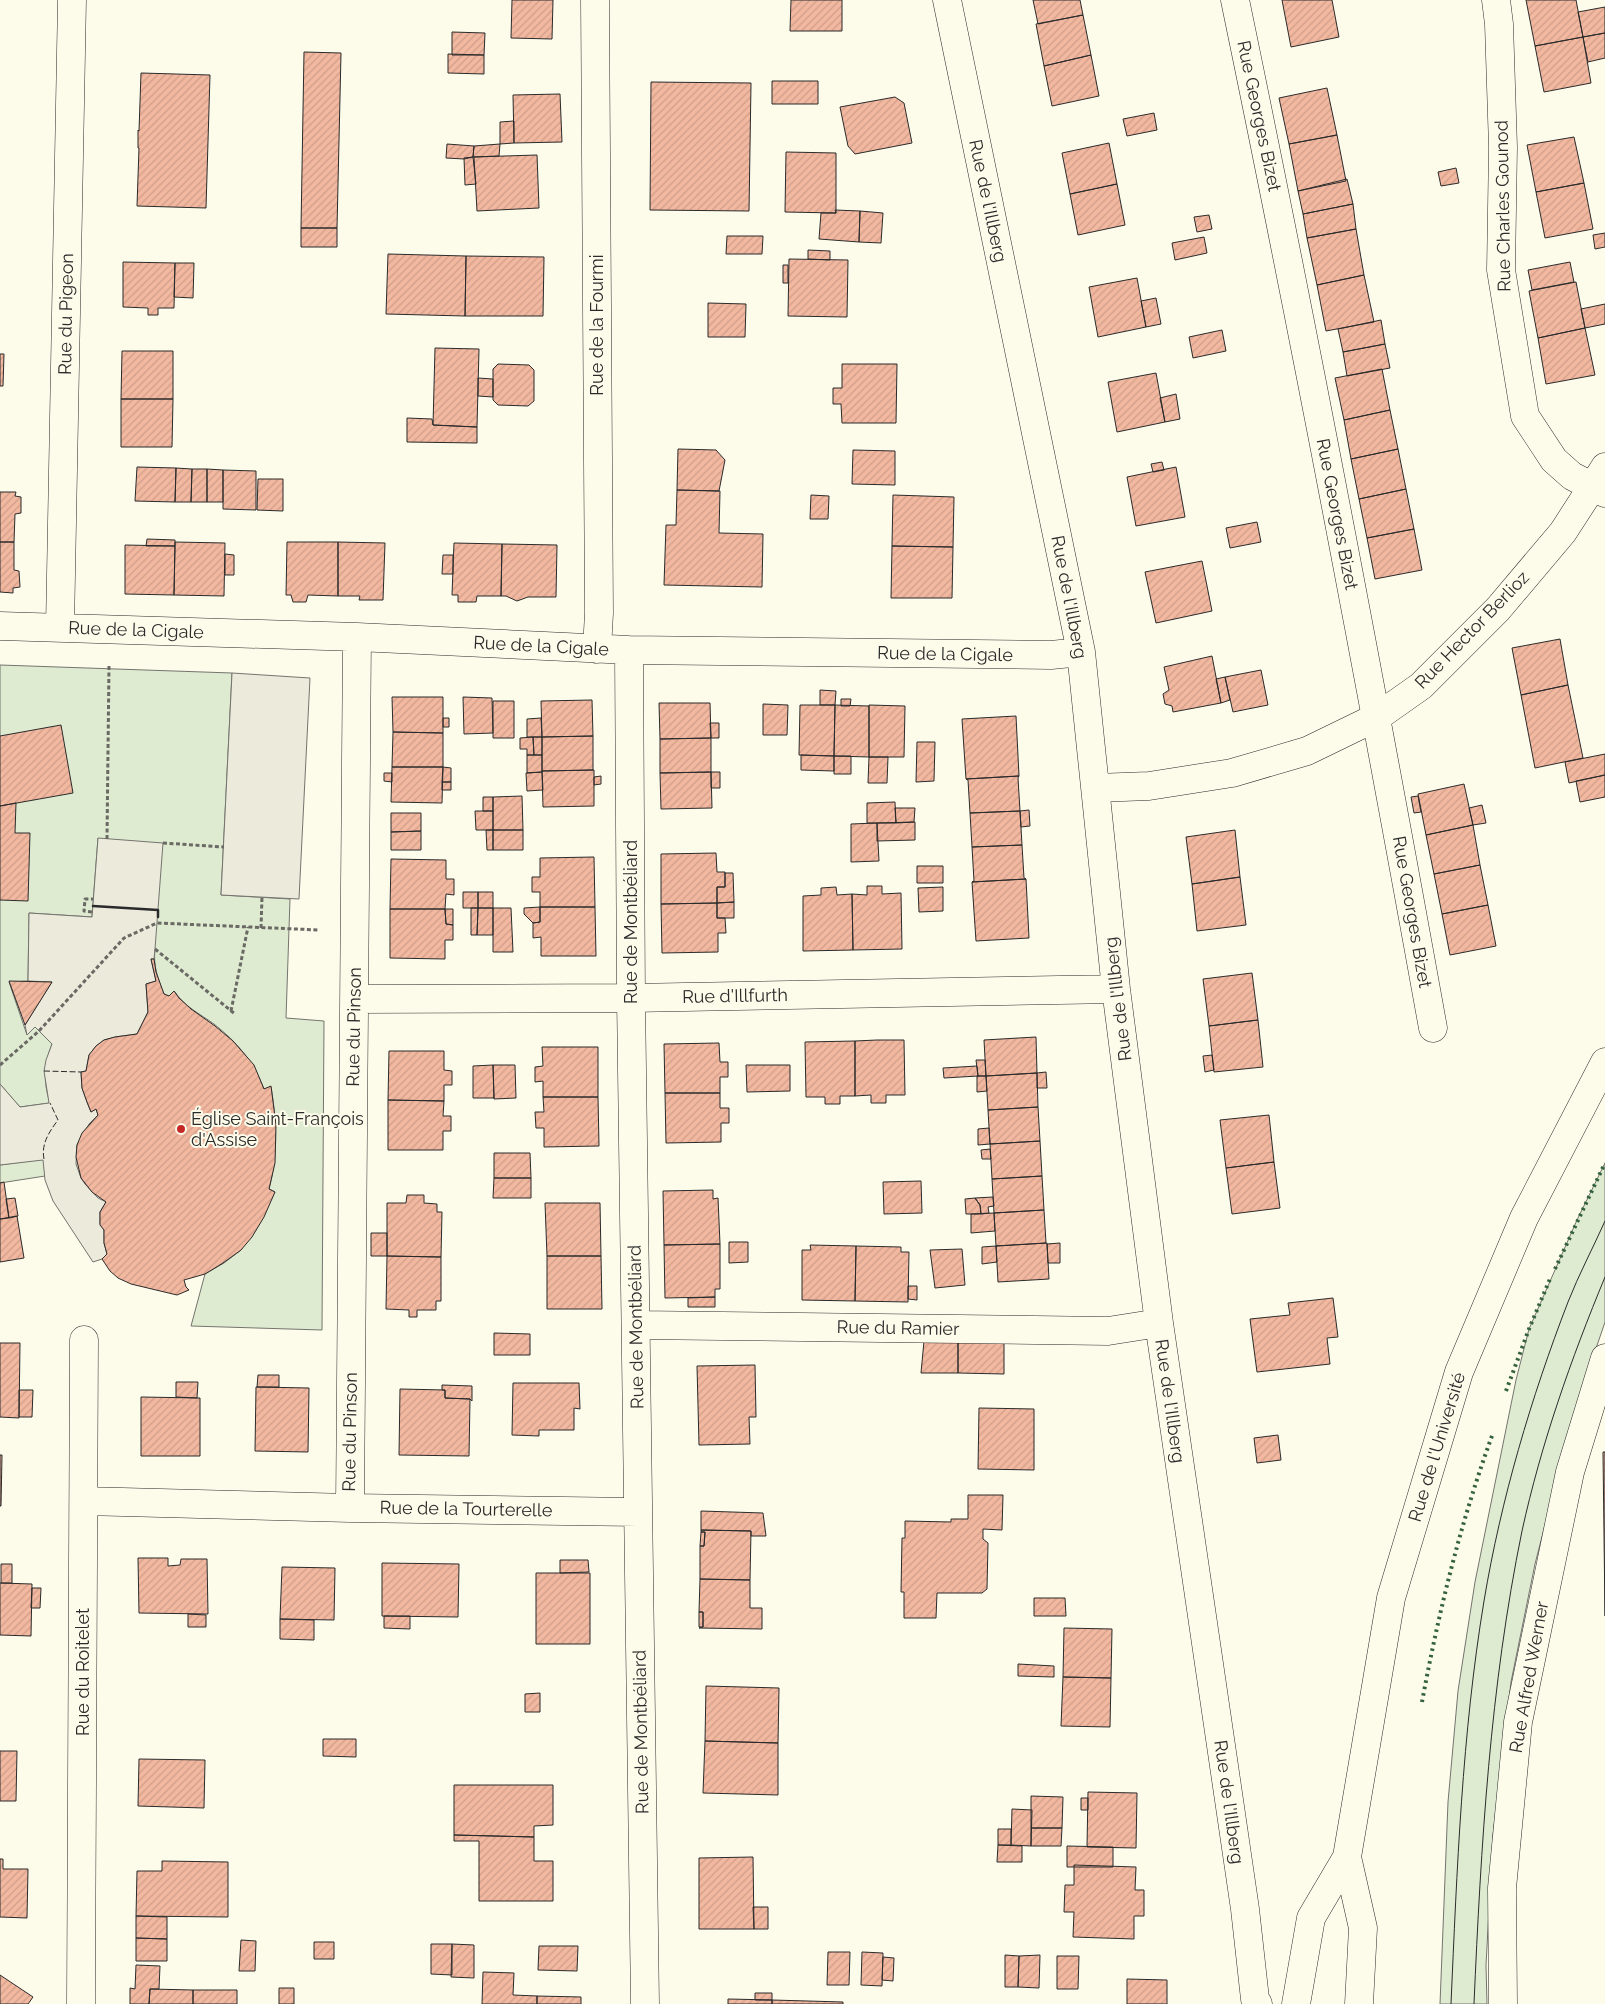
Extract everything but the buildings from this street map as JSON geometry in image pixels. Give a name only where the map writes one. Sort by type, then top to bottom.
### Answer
[{"type":"street","name":"Rue du Pigeon","points":[[60,627],[72,0]]},
{"type":"street","name":"Rue de la Fourmi","points":[[595,0],[600,613],[597,649]]},
{"type":"street","name":"Rue de l'Illberg","points":[[947,0],[1081,652],[1116,989],[1159,1323],[1258,2004]]},
{"type":"street","name":"Rue Georges Bizet","points":[[1235,0],[1275,194],[1376,718],[1433,1028]]},
{"type":"street","name":"Rue Charles Gounod","points":[[1496,0],[1499,24],[1503,147],[1501,270],[1523,408],[1525,416],[1554,460],[1572,476],[1601,482]]},
{"type":"street","name":"Rue Hector Berlioz","points":[[1096,788],[1149,786],[1232,773],[1307,751],[1376,718],[1421,686],[1498,609],[1563,532],[1601,482]]},
{"type":"street","name":"Rue de la Cigale","points":[[0,626],[357,637],[630,650],[1051,655],[1081,652]]},
{"type":"street","name":"Rue du Pinson","points":[[350,1508],[357,637]]},
{"type":"street","name":"Rue de Montbéliard","points":[[630,650],[631,998],[645,2004]]},
{"type":"street","name":"Rue d'Illfurth","points":[[354,998],[631,998],[1116,989]]},
{"type":"street","name":"Rue de l'Université","points":[[1296,2004],[1311,1918],[1347,1857],[1391,1598],[1460,1372],[1524,1218],[1605,1062]]},
{"type":"street","name":"Rue du Ramier","points":[[637,1326],[1108,1331],[1159,1323]]},
{"type":"street","name":"Rue du Roitelet","points":[[81,2004],[84,1340]]},
{"type":"street","name":"Rue Alfred Werner","points":[[1502,2004],[1502,1888],[1518,1722],[1570,1472],[1605,1358]]},
{"type":"street","name":"Rue de la Tourterelle","points":[[84,1500],[350,1508],[638,1512]]},
{"type":"street","name":"Rue de l'Université","points":[[1347,1857],[1363,1928],[1359,2004]]},
{"type":"path","points":[[107,839],[110,629]]},
{"type":"path","points":[[163,843],[224,847]]},
{"type":"path","points":[[261,928],[262,897]]},
{"type":"path","points":[[92,912],[84,911],[84,905],[85,899],[93,900]]},
{"type":"path","points":[[0,1065],[39,1031],[124,938],[157,923],[355,932]]},
{"type":"path","points":[[231,1011],[248,927]]},
{"type":"path","points":[[155,949],[235,1014]]},
{"type":"green space","points":[[0,665],[232,673],[221,895],[290,899],[286,1018],[324,1021],[322,1330],[191,1326],[205,1274],[241,1250],[275,1192],[269,1189],[274,1164],[276,1138],[271,1087],[264,1089],[250,1061],[237,1045],[214,1024],[188,1006],[175,992],[169,996],[164,994],[155,967],[155,949],[98,838],[92,917],[29,913],[28,981],[9,982],[27,1035],[35,1027],[52,1044],[45,1073],[50,1103],[20,1107],[0,1084]]},
{"type":"green space","points":[[44,1159],[45,1176],[0,1183],[0,1165]]},
{"type":"green space","points":[[1605,1163],[1605,1322],[1572,1419],[1535,1564],[1511,1682],[1493,1835],[1486,1965],[1487,2004],[1440,2004],[1448,1802],[1458,1691],[1475,1582],[1516,1380],[1529,1329],[1577,1220]]},
{"type":"shaded area","points":[[232,673],[310,678],[299,899],[221,895]]},
{"type":"shaded area","points":[[98,838],[163,843],[154,959],[151,959],[156,981],[146,984],[148,1012],[137,1034],[104,1040],[96,1046],[89,1055],[86,1071],[81,1072],[82,1088],[87,1102],[91,1112],[96,1109],[98,1115],[89,1124],[77,1145],[76,1164],[85,1184],[98,1198],[106,1202],[100,1212],[100,1224],[104,1230],[104,1243],[107,1254],[102,1259],[93,1262],[53,1201],[45,1180],[43,1160],[0,1165],[0,1084],[20,1107],[49,1103],[44,1071],[52,1044],[35,1027],[27,1035],[25,1025],[52,982],[28,981],[29,913],[92,917]]},
{"type":"tram line","points":[[1451,2004],[1465,1751],[1470,1701],[1491,1563],[1518,1449],[1554,1338],[1572,1292],[1605,1221]]},
{"type":"tram line","points":[[1474,2004],[1489,1766],[1502,1648],[1511,1590],[1522,1531],[1538,1466],[1569,1370],[1605,1277]]},
{"type":"hedge","points":[[1555,1269],[1605,1163]]},
{"type":"hedge","points":[[1506,1391],[1550,1279]]},
{"type":"hedge","points":[[1422,1702],[1452,1566],[1481,1466],[1493,1433]]},
{"type":"fence","points":[[44,1071],[81,1072]]},
{"type":"fence","points":[[44,1159],[45,1143],[58,1120],[50,1103]]},
{"type":"wall","points":[[93,906],[158,910],[158,917]]},
{"type":"place","name":"Église Saint-François d'Assise","points":[[181,1129]]}]
